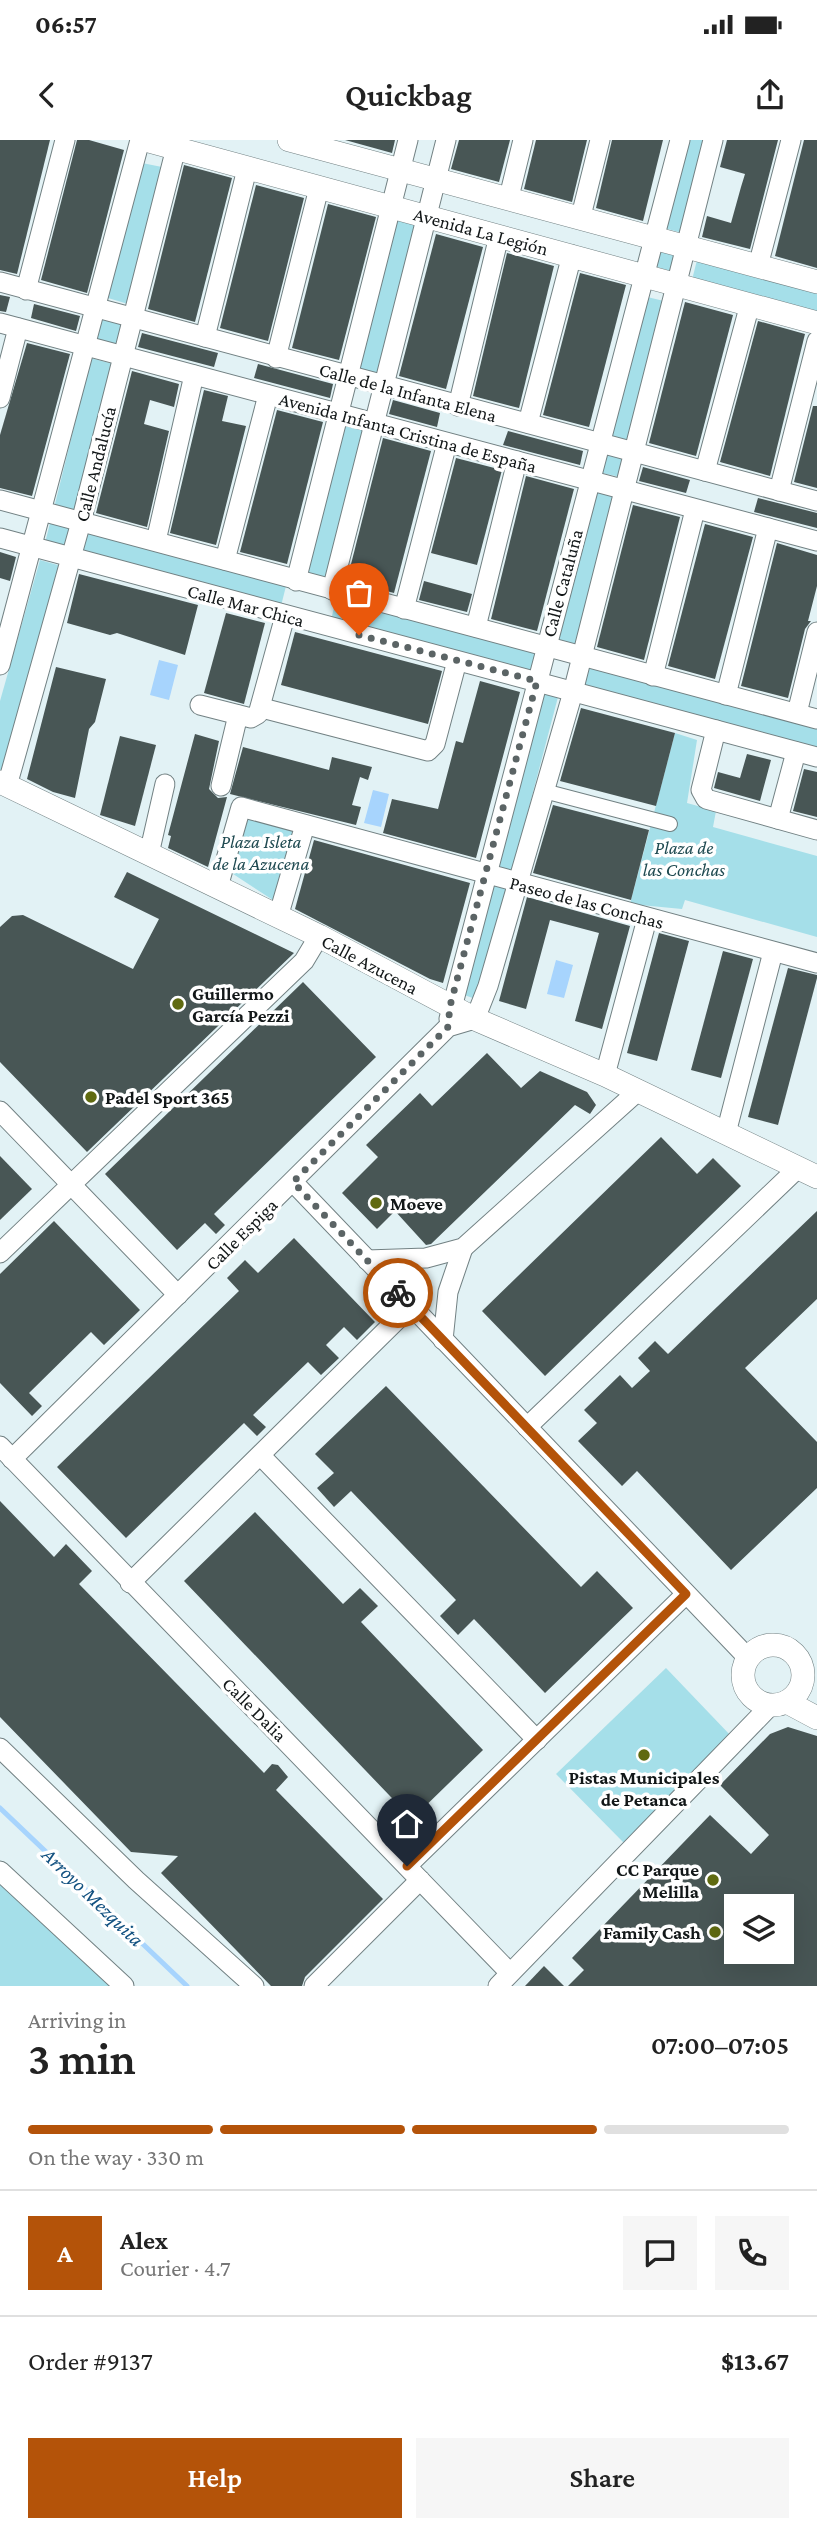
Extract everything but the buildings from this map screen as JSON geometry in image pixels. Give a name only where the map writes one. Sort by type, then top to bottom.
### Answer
[{"type":"street","points":[[26,290],[65,140]]},
{"type":"street","name":"Avenida La Legión","points":[[142,140],[177,144],[247,169],[644,274],[817,323]]},
{"type":"street","name":"Calle Andalucía","points":[[0,665],[33,547],[30,512],[86,346],[142,140]]},
{"type":"street","name":"Avenida La Legión","points":[[289,140],[330,145],[401,170],[580,216],[817,282]]},
{"type":"street","points":[[296,581],[408,140]]},
{"type":"street","points":[[332,590],[446,140]]},
{"type":"street","points":[[509,197],[523,140]]},
{"type":"street","points":[[580,216],[600,140]]},
{"type":"street","name":"Calle Cataluña","points":[[449,1017],[680,140]]},
{"type":"street","name":"Calle Cataluña","points":[[475,1019],[483,1001],[573,692],[713,140]]},
{"type":"street","points":[[758,266],[791,140]]},
{"type":"street","name":"Calle Andalucía","points":[[4,784],[81,522],[177,144]]},
{"type":"street","points":[[205,337],[247,169]]},
{"type":"street","points":[[276,358],[319,188]]},
{"type":"street","points":[[458,406],[499,236]]},
{"type":"street","points":[[528,423],[572,255]]},
{"type":"street","name":"Calle de la Infanta Elena","points":[[0,282],[817,501]]},
{"type":"street","points":[[705,471],[750,304]]},
{"type":"street","points":[[0,398],[9,326]]},
{"type":"street","name":"Avenida Infanta Cristina de España","points":[[9,326],[817,541]]},
{"type":"street","points":[[779,491],[817,341]]},
{"type":"street","points":[[156,541],[194,375]]},
{"type":"street","points":[[225,560],[268,395]]},
{"type":"street","points":[[404,609],[447,443]]},
{"type":"street","points":[[476,627],[517,461]]},
{"type":"street","name":"Calle Mar Chica","points":[[0,500],[30,512],[156,541],[296,581],[817,719]]},
{"type":"street","points":[[653,676],[695,510]]},
{"type":"street","points":[[726,695],[768,528]]},
{"type":"street","name":"Calle Mar Chica","points":[[0,538],[817,757]]},
{"type":"street","points":[[200,705],[254,717],[262,708],[285,616]]},
{"type":"street","points":[[797,713],[817,632]]},
{"type":"street","points":[[262,708],[428,751],[435,744],[457,661]]},
{"type":"street","points":[[221,786],[239,715]]},
{"type":"street","points":[[716,730],[701,790],[703,795],[711,802],[817,830]]},
{"type":"street","points":[[778,819],[796,752]]},
{"type":"street","name":"Calle Azucena","points":[[4,784],[319,936],[449,1017],[475,1019],[605,1075],[808,1173]]},
{"type":"street","points":[[149,854],[165,784]]},
{"type":"street","points":[[544,791],[670,824]]},
{"type":"street","name":"Paseo de las Conchas","points":[[218,887],[238,811],[243,807],[487,876],[817,963]]},
{"type":"street","points":[[278,917],[305,825]]},
{"type":"street","points":[[605,1075],[647,919]]},
{"type":"street","points":[[0,1252],[304,961],[319,936]]},
{"type":"street","points":[[726,1133],[773,952]]},
{"type":"street","name":"Calle Espiga","points":[[6,1452],[178,1296],[293,1182],[449,1017]]},
{"type":"street","points":[[367,1261],[426,1258],[463,1248],[638,1091]]},
{"type":"street","points":[[0,1111],[178,1296]]},
{"type":"street","points":[[527,1427],[808,1173]]},
{"type":"street","points":[[293,1182],[748,1658]]},
{"type":"street","points":[[443,1340],[448,1292],[463,1248]]},
{"type":"street","points":[[130,1583],[411,1306]]},
{"type":"street","name":"Calle Dalia","points":[[6,1452],[130,1583],[414,1873],[504,1980]]},
{"type":"street","points":[[261,1456],[537,1740]]},
{"type":"street","points":[[314,1986],[537,1740],[686,1594]]},
{"type":"street","points":[[799,1686],[756,1700],[746,1689],[743,1673],[748,1658],[763,1647],[776,1646],[789,1650],[799,1686],[817,1718]]},
{"type":"street","points":[[504,1980],[799,1686]]},
{"type":"street","points":[[0,1748],[136,1880],[254,1986]]},
{"type":"street","points":[[0,1871],[124,1986]]},
{"type":"green space","points":[[687,140],[711,140],[686,234],[664,228]]},
{"type":"green space","points":[[142,163],[162,167],[128,304],[108,298]]},
{"type":"green space","points":[[396,217],[417,223],[378,375],[358,370]]},
{"type":"green space","points":[[662,245],[679,249],[674,272],[657,267]]},
{"type":"green space","points":[[699,252],[817,285],[817,313],[692,280]]},
{"type":"green space","points":[[643,296],[664,301],[627,442],[607,437]]},
{"type":"green space","points":[[102,319],[123,324],[118,345],[97,339]]},
{"type":"green space","points":[[91,358],[113,364],[75,514],[54,508]]},
{"type":"green space","points":[[344,423],[365,428],[326,581],[304,576]]},
{"type":"green space","points":[[604,449],[626,455],[620,477],[598,472]]},
{"type":"green space","points":[[594,488],[616,494],[575,648],[554,642]]},
{"type":"green space","points":[[50,523],[71,528],[67,549],[45,543]]},
{"type":"green space","points":[[86,532],[286,586],[281,606],[81,552]]},
{"type":"green space","points":[[40,560],[61,566],[6,777],[0,774],[0,701]]},
{"type":"green space","points":[[336,599],[537,652],[531,673],[331,620]]},
{"type":"green space","points":[[587,667],[817,728],[817,750],[583,687]]},
{"type":"green space","points":[[540,691],[558,697],[511,876],[492,871]]},
{"type":"green space","name":"Plaza de las Conchas","points":[[675,733],[697,740],[687,803],[716,811],[713,827],[817,856],[817,937],[685,900],[682,909],[630,904]]},
{"type":"green space","name":"Plaza Isleta de la Azucena","points":[[243,811],[297,826],[276,902],[227,870]]},
{"type":"green space","points":[[489,884],[507,889],[478,1000],[459,993]]},
{"type":"green space","name":"Pistas Municipales de Petanca","points":[[666,1668],[732,1737],[625,1844],[556,1774]]},
{"type":"green space","points":[[0,1881],[117,1986],[0,1986]]},
{"type":"shaded area","points":[[159,660],[178,665],[169,700],[150,695]]},
{"type":"shaded area","points":[[373,790],[389,794],[381,827],[364,823]]},
{"type":"shaded area","points":[[556,960],[573,965],[564,998],[547,994]]},
{"type":"waterway","name":"Arroyo Mezquita","points":[[0,1808],[187,1986]]},
{"type":"way so far","points":[[359,635],[537,681],[487,876],[450,1006],[448,1027],[293,1182],[398,1293]]},
{"type":"place","name":"Guillermo García Pezzi","points":[[178,1004]]},
{"type":"place","name":"Padel Sport 365","points":[[91,1097]]},
{"type":"place","name":"Moeve","points":[[376,1203]]},
{"type":"place","name":"Pistas Municipales de Petanca","points":[[644,1755]]},
{"type":"place","name":"CC Parque Melilla","points":[[713,1880]]},
{"type":"place","name":"Family Cash","points":[[715,1932]]},
{"type":"route","points":[[398,1293],[686,1594],[407,1866]]}]
